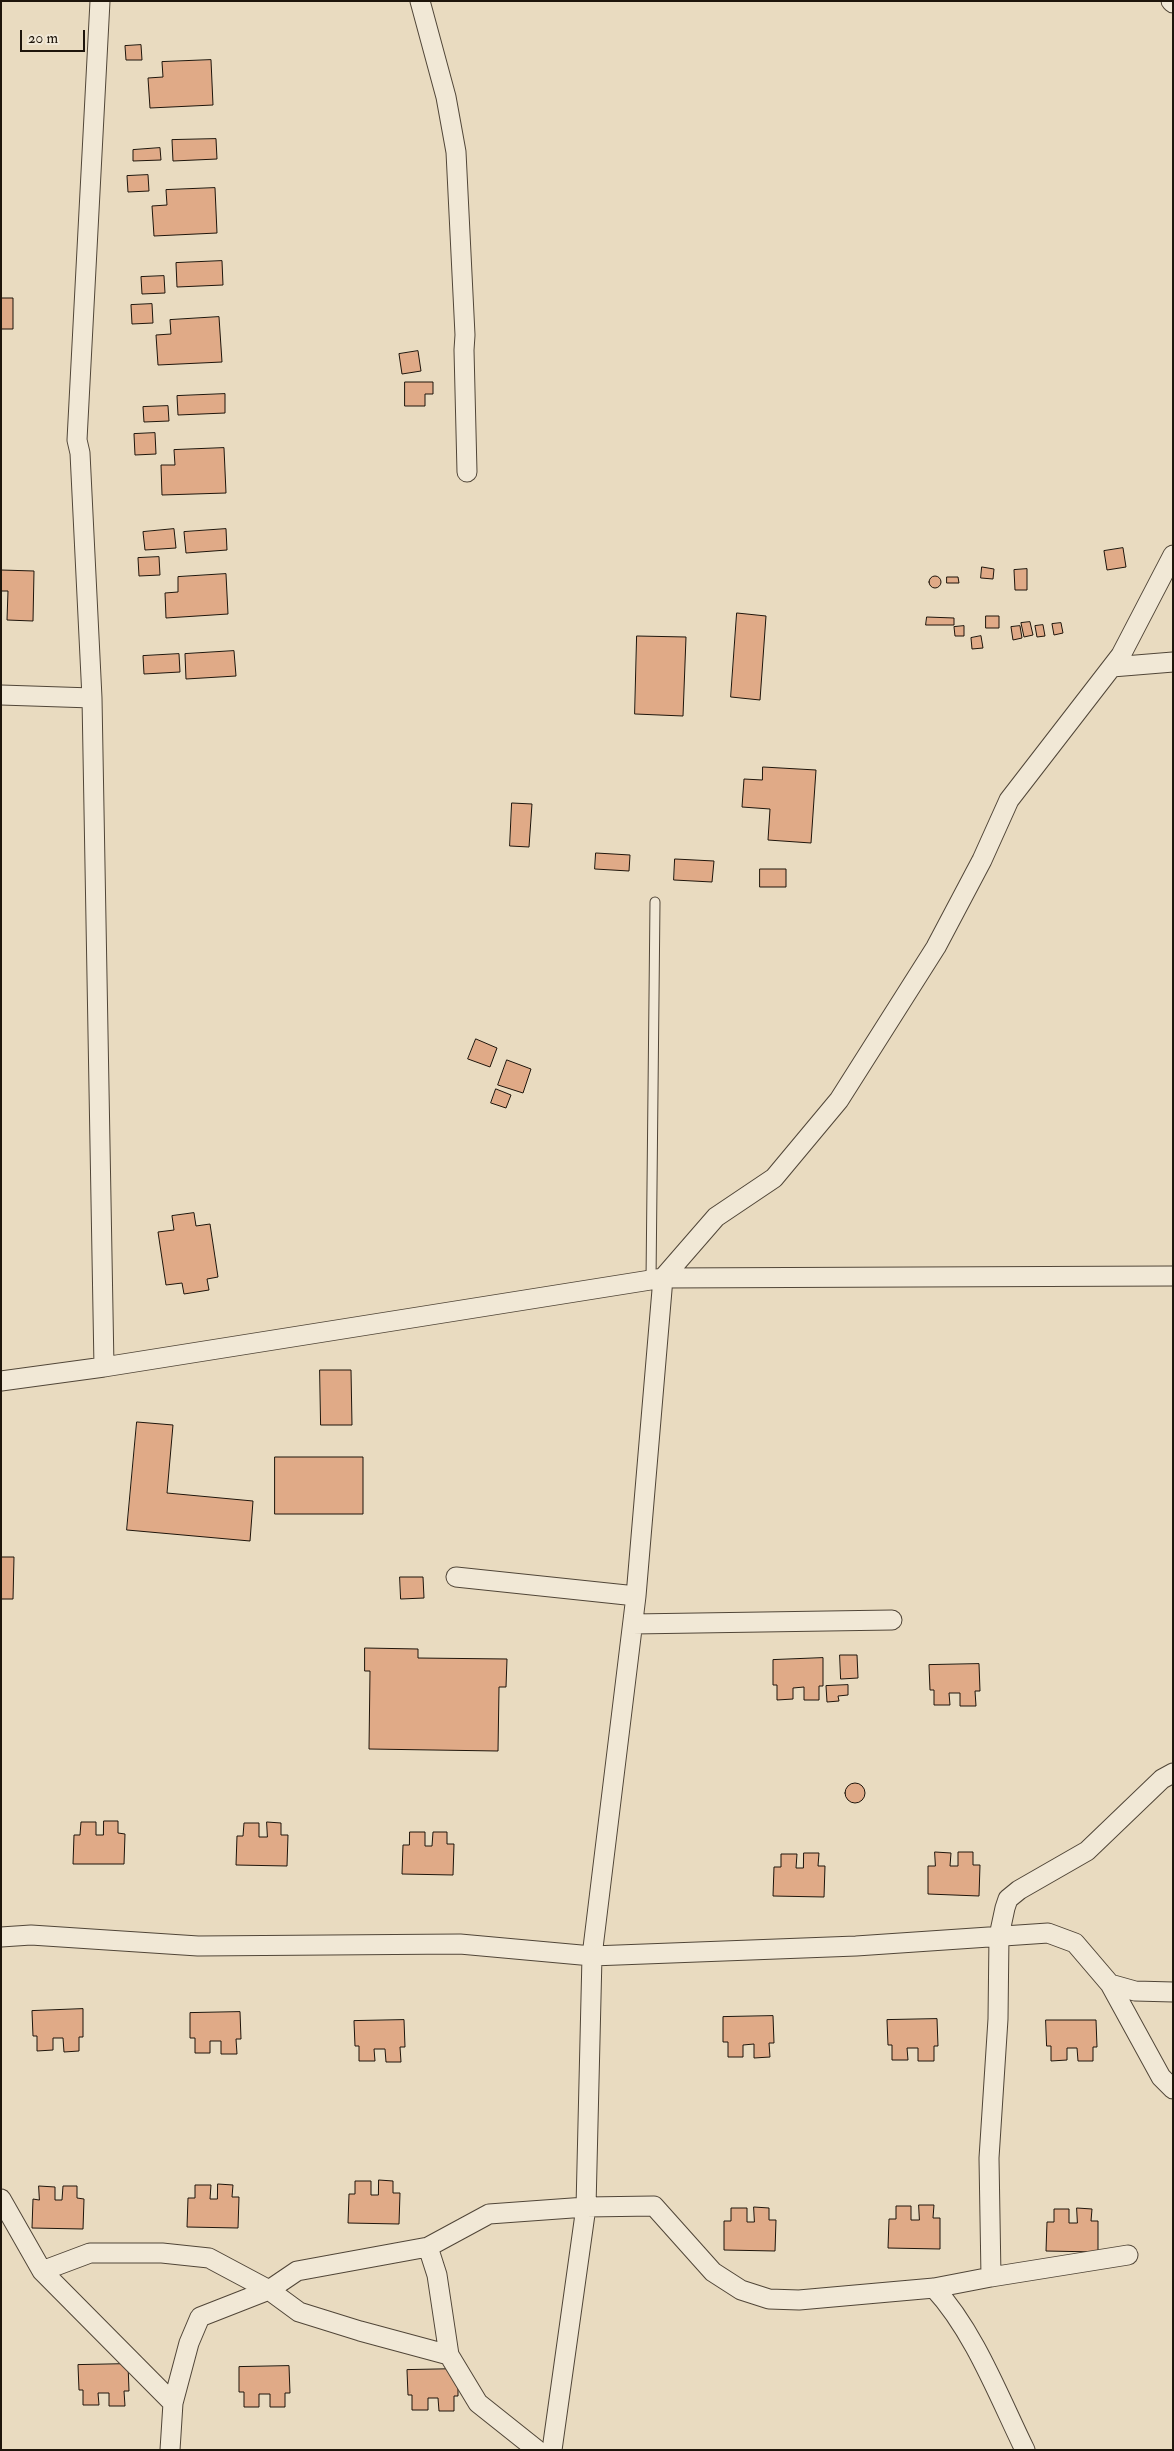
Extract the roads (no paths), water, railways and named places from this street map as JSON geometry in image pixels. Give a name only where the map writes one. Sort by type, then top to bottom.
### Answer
[{"type":"street","points":[[100,1],[77,440],[80,453],[92,698],[104,1367]]},
{"type":"street","points":[[420,1],[446,97],[456,152],[465,335],[467,472]]},
{"type":"street","points":[[552,2450],[586,2207],[592,1956],[636,1596],[657,1279],[716,1217],[774,1178],[838,1100],[936,947],[982,860],[1004,808],[1016,788],[1087,702],[1121,655],[1173,555]]},
{"type":"street","points":[[1112,667],[1173,662]]},
{"type":"street","points":[[1,695],[92,698]]},
{"type":"street","points":[[1,1381],[104,1367],[657,1279],[1173,1276]]},
{"type":"street","points":[[456,1577],[636,1596]]},
{"type":"street","points":[[633,1624],[892,1620]]},
{"type":"street","points":[[991,2277],[989,2158],[998,2020],[999,1936],[1008,1899],[1019,1890],[1087,1851],[1162,1779],[1173,1773]]},
{"type":"street","points":[[1,1937],[32,1935],[198,1946],[460,1944],[592,1956],[856,1946],[1048,1934],[1075,1943],[1110,1984],[1162,2078],[1173,2089]]},
{"type":"street","points":[[1110,1984],[1135,1991],[1173,1992]]},
{"type":"street","points":[[1,2199],[42,2271],[173,2403]]},
{"type":"street","points":[[170,2450],[173,2403],[190,2343],[200,2318],[269,2290],[297,2271],[428,2247],[488,2214],[586,2207],[654,2206],[713,2272],[741,2290],[769,2299],[799,2300],[934,2288],[991,2277],[1128,2256]]},
{"type":"street","points":[[428,2247],[437,2275],[449,2355],[478,2403],[536,2450]]},
{"type":"street","points":[[42,2271],[90,2253],[174,2254],[209,2258],[269,2290],[299,2312],[360,2332],[449,2355]]},
{"type":"street","points":[[934,2288],[950,2306],[984,2367],[1024,2450]]},
{"type":"lane","points":[[655,902],[657,1279]]}]
